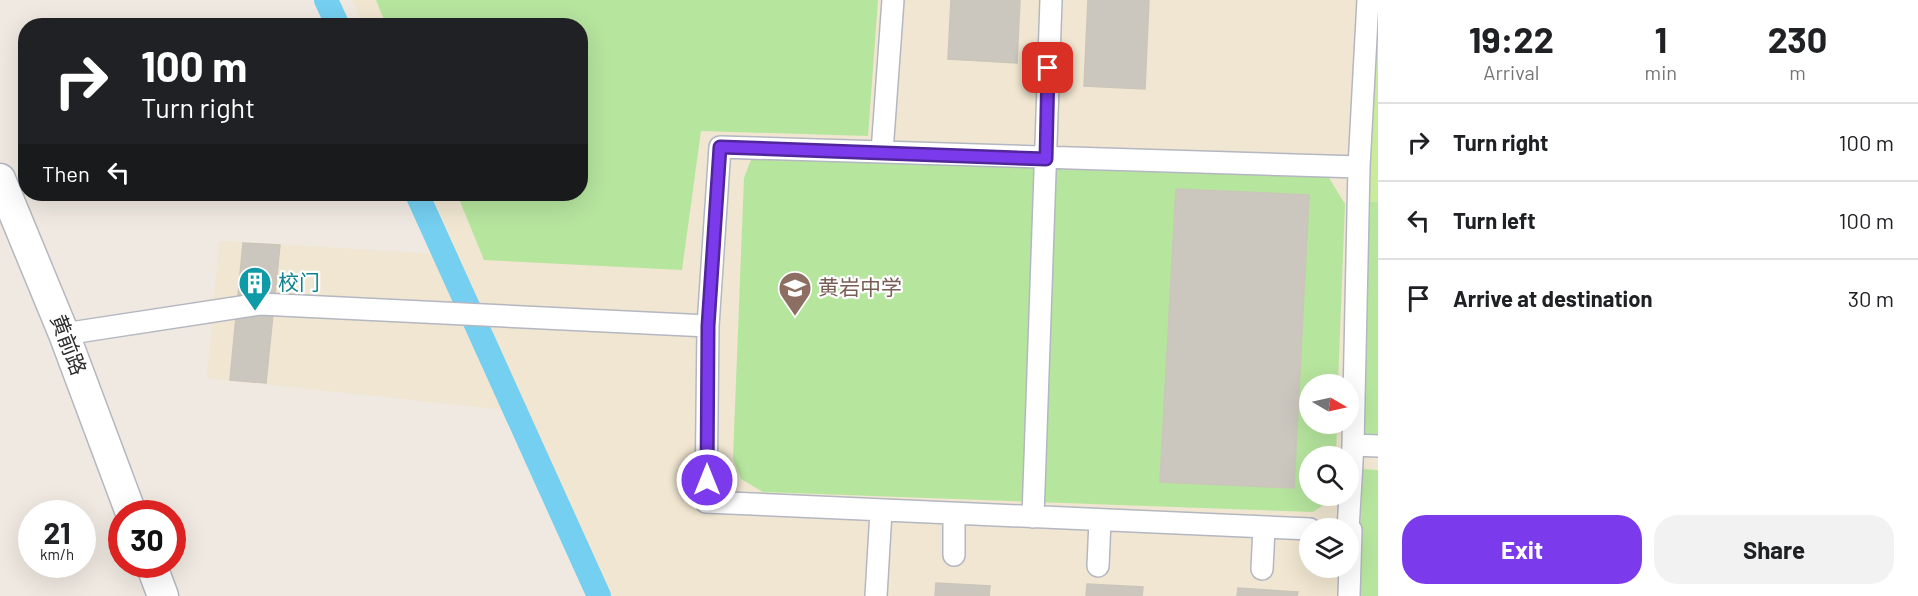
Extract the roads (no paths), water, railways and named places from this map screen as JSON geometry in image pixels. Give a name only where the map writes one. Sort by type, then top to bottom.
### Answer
[{"type":"main road","name":"黄前路","points":[[0,179],[64,334],[127,500]]},
{"type":"main road","points":[[156,578],[163,596]]},
{"type":"street","points":[[882,152],[893,0]]},
{"type":"street","points":[[1033,517],[1051,0]]},
{"type":"street","points":[[1350,518],[1359,167],[1368,0]]},
{"type":"street","points":[[1299,529],[706,502],[708,326],[720,147],[1359,167]]},
{"type":"street","points":[[64,334],[260,304],[708,326]]},
{"type":"street","points":[[1353,445],[1378,446]]},
{"type":"street","points":[[876,596],[881,511]]},
{"type":"street","points":[[954,514],[954,555]]},
{"type":"street","points":[[1098,566],[1100,521]]},
{"type":"street","points":[[1263,569],[1264,528]]},
{"type":"street","points":[[1349,578],[1349,596]]},
{"type":"waterway","points":[[326,0],[334,18]]},
{"type":"waterway","points":[[420,201],[599,596]]},
{"type":"place","name":"校门","points":[[255,312]]},
{"type":"place","name":"黄岩中学","points":[[795,317]]}]
